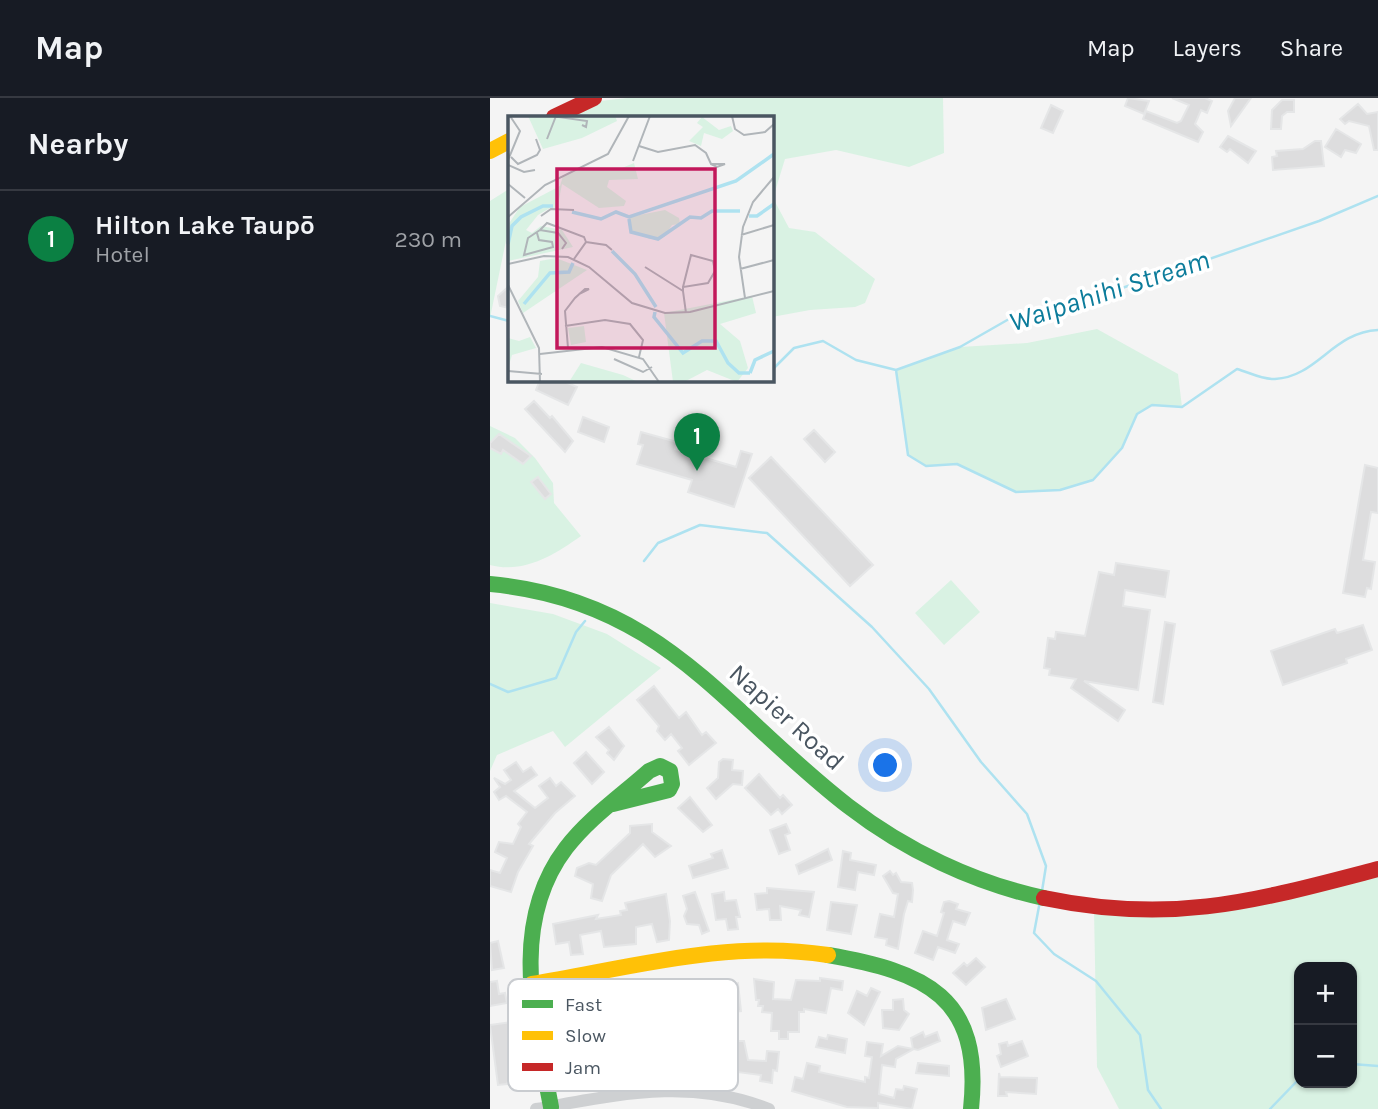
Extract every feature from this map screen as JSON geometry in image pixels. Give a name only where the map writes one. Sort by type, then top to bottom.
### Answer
[{"type":"main road","points":[[556,116],[594,98]]},
{"type":"main road","points":[[490,151],[508,142]]},
{"type":"main road","name":"Napier Road","points":[[490,584],[550,594],[585,604],[643,631],[692,665],[862,816],[941,863],[1014,892],[1098,908],[1188,910],[1238,904],[1378,869]]},
{"type":"main road","points":[[532,979],[529,930],[545,879],[565,848],[612,804]]},
{"type":"main road","points":[[565,979],[759,950],[818,953],[875,965],[929,985],[957,1014],[973,1068],[971,1109]]},
{"type":"street","points":[[543,1108],[652,1091]]},
{"type":"street","points":[[693,1091],[742,1098],[769,1109]]},
{"type":"green space","points":[[627,98],[943,98],[944,153],[909,167],[836,150],[785,159],[774,195],[774,116],[556,116],[591,102]]},
{"type":"green space","points":[[508,190],[508,231],[490,318],[490,201]]},
{"type":"green space","points":[[774,200],[789,228],[815,232],[875,279],[865,303],[855,307],[810,310],[774,317]]},
{"type":"green space","points":[[1097,329],[1178,374],[1182,407],[1152,405],[1137,414],[1122,448],[1093,480],[1060,490],[1016,492],[957,464],[926,466],[908,455],[896,370],[960,347],[1027,343]]},
{"type":"green space","points":[[490,426],[515,438],[535,458],[553,483],[554,503],[581,536],[549,556],[527,565],[490,565]]},
{"type":"green space","points":[[951,580],[980,612],[944,645],[915,613]]},
{"type":"green space","points":[[490,603],[553,614],[607,634],[661,668],[565,747],[553,731],[497,755],[490,771]]},
{"type":"green space","points":[[1378,869],[1378,1109],[1119,1109],[1097,1067],[1094,910],[1216,907]]},
{"type":"building","points":[[1128,98],[1149,101],[1144,114],[1125,106]]},
{"type":"building","points":[[1172,98],[1205,98],[1212,101],[1207,113],[1201,110],[1195,124],[1203,132],[1198,142],[1143,119],[1146,111],[1177,123],[1181,121],[1189,105]]},
{"type":"building","points":[[1235,98],[1251,98],[1231,126],[1228,111]]},
{"type":"building","points":[[1282,100],[1294,100],[1294,112],[1287,112],[1282,116],[1281,129],[1271,129],[1272,110]]},
{"type":"building","points":[[1358,104],[1367,114],[1378,112],[1378,150],[1374,150],[1369,126],[1349,121],[1345,124],[1340,119]]},
{"type":"building","points":[[1051,105],[1063,111],[1053,133],[1041,128]]},
{"type":"building","points":[[1336,129],[1361,144],[1356,153],[1345,150],[1341,157],[1325,147]]},
{"type":"building","points":[[1228,136],[1256,151],[1248,163],[1230,149],[1227,152],[1220,147]]},
{"type":"building","points":[[1315,141],[1321,141],[1324,166],[1273,170],[1272,157],[1277,156],[1276,151],[1303,149]]},
{"type":"building","points":[[508,287],[508,308],[500,306],[498,296]]},
{"type":"building","points":[[539,382],[566,382],[577,387],[568,405],[536,390]]},
{"type":"building","points":[[534,401],[550,418],[552,416],[573,441],[565,452],[525,409]]},
{"type":"building","points":[[583,417],[609,427],[604,442],[578,432]]},
{"type":"building","points":[[814,430],[835,452],[825,462],[804,439]]},
{"type":"building","points":[[641,432],[677,442],[675,449],[736,467],[741,451],[752,454],[734,507],[688,492],[692,480],[637,464],[643,445],[638,444]]},
{"type":"building","points":[[499,434],[531,456],[523,464],[503,450],[501,454],[490,448],[490,443]]},
{"type":"building","points":[[771,457],[873,565],[850,586],[749,478]]},
{"type":"building","points":[[1365,465],[1378,468],[1378,513],[1371,512],[1363,560],[1375,562],[1371,589],[1367,588],[1365,597],[1343,593]]},
{"type":"building","points":[[538,477],[551,494],[545,499],[531,482]]},
{"type":"building","points":[[1116,563],[1169,571],[1165,597],[1125,590],[1123,606],[1150,610],[1138,690],[1084,681],[1125,710],[1118,721],[1071,688],[1076,679],[1049,675],[1050,669],[1044,668],[1048,638],[1055,639],[1056,632],[1085,636],[1099,572],[1114,575]]},
{"type":"building","points":[[1165,622],[1175,624],[1163,704],[1153,702]]},
{"type":"building","points":[[1363,625],[1372,650],[1346,659],[1347,663],[1283,685],[1271,651],[1335,629],[1337,633]]},
{"type":"building","points":[[654,686],[679,718],[686,712],[702,735],[706,732],[716,743],[689,765],[678,751],[682,748],[671,734],[665,740],[657,731],[659,726],[637,700]]},
{"type":"building","points":[[609,727],[624,746],[614,760],[607,753],[609,750],[596,737]]},
{"type":"building","points":[[586,752],[604,772],[592,784],[574,763]]},
{"type":"building","points":[[723,759],[733,760],[732,770],[743,771],[742,785],[733,784],[716,799],[707,788],[718,778],[719,762]]},
{"type":"building","points":[[516,762],[523,772],[531,767],[537,775],[514,791],[535,808],[548,798],[539,786],[550,778],[556,786],[561,782],[575,796],[555,813],[529,844],[533,846],[518,872],[511,892],[490,886],[490,870],[500,873],[507,858],[495,852],[499,842],[513,844],[521,827],[518,824],[527,812],[506,796],[499,800],[494,792],[500,787],[494,778],[505,784],[511,780],[504,770]]},
{"type":"building","points":[[759,774],[780,798],[783,795],[792,805],[782,814],[778,809],[771,815],[745,788]]},
{"type":"building","points":[[690,797],[712,825],[703,832],[678,808]]},
{"type":"building","points":[[652,824],[652,832],[671,846],[655,857],[643,844],[611,875],[602,901],[591,898],[593,884],[575,876],[577,868],[589,863],[596,865],[630,833],[630,826]]},
{"type":"building","points":[[786,824],[790,833],[785,835],[790,850],[779,854],[770,830]]},
{"type":"building","points":[[828,849],[832,860],[799,874],[796,865]]},
{"type":"building","points":[[722,850],[728,868],[693,878],[689,866],[713,858],[711,854]]},
{"type":"building","points":[[843,851],[851,853],[850,860],[876,865],[874,875],[858,872],[855,890],[838,887]]},
{"type":"building","points":[[890,871],[893,875],[896,873],[901,882],[912,883],[913,890],[912,902],[908,901],[904,914],[898,949],[886,945],[887,939],[875,937],[880,914],[894,917],[898,894],[893,893],[883,876]]},
{"type":"building","points":[[767,888],[814,892],[809,917],[799,915],[801,910],[780,906],[781,920],[770,920],[769,909],[757,910],[755,894],[767,893]]},
{"type":"building","points":[[695,892],[709,931],[702,934],[699,925],[687,924],[684,916],[687,909],[683,896]]},
{"type":"building","points":[[724,892],[725,901],[736,900],[740,917],[736,917],[738,929],[728,930],[726,919],[716,920],[712,894]]},
{"type":"building","points":[[666,894],[670,921],[669,940],[657,942],[652,924],[636,927],[636,944],[604,947],[601,931],[580,935],[583,954],[571,955],[569,942],[556,944],[553,924],[598,915],[596,919],[621,915],[620,911],[627,910],[625,903]]},
{"type":"building","points":[[831,902],[857,905],[851,934],[827,930]]},
{"type":"building","points":[[944,902],[958,904],[956,909],[970,913],[965,925],[953,921],[947,940],[959,944],[955,953],[938,947],[933,960],[915,953],[923,931],[937,936],[944,913],[941,912]]},
{"type":"building","points":[[498,941],[504,968],[492,970],[490,943]]},
{"type":"building","points":[[976,958],[985,967],[966,985],[953,973],[964,963],[967,966]]},
{"type":"building","points":[[820,978],[843,981],[842,990],[831,988],[826,1013],[804,1009],[804,1012],[799,1012],[799,1032],[788,1032],[788,1039],[779,1039],[779,1031],[771,1031],[772,1013],[762,1012],[763,1006],[758,1006],[754,979],[774,982],[773,999],[791,1000],[796,980],[820,981]]},
{"type":"building","points":[[497,981],[499,994],[505,993],[507,1003],[490,1006],[490,982]]},
{"type":"building","points":[[738,983],[741,1011],[738,1011]]},
{"type":"building","points":[[871,988],[880,992],[864,1025],[848,1013],[857,991],[867,996]]},
{"type":"building","points":[[903,999],[904,1010],[909,1014],[899,1030],[883,1028],[882,1010],[893,1010],[893,1000]]},
{"type":"building","points":[[1006,999],[1015,1019],[986,1030],[982,1008]]},
{"type":"building","points":[[508,1023],[507,1084],[498,1085],[490,1025]]},
{"type":"building","points":[[923,1032],[925,1037],[937,1032],[940,1041],[918,1050],[914,1049],[896,1059],[895,1067],[882,1065],[879,1094],[894,1098],[896,1089],[903,1090],[904,1086],[917,1089],[912,1109],[878,1103],[878,1108],[847,1107],[792,1091],[795,1077],[803,1079],[807,1063],[820,1066],[819,1072],[865,1082],[865,1077],[869,1078],[872,1057],[865,1056],[867,1042],[883,1044],[881,1056],[898,1046],[913,1049],[911,1038]]},
{"type":"building","points":[[828,1035],[847,1039],[845,1053],[816,1047],[819,1037],[827,1039]]},
{"type":"building","points":[[738,1041],[744,1041],[748,1060],[766,1061],[767,1051],[779,1052],[777,1071],[773,1070],[772,1083],[760,1081],[761,1075],[738,1072]]},
{"type":"building","points":[[1022,1041],[1028,1056],[1001,1067],[997,1056],[1001,1054],[999,1044],[1007,1042],[1008,1046]]},
{"type":"building","points":[[918,1063],[949,1066],[949,1076],[916,1073]]},
{"type":"building","points":[[999,1073],[1000,1077],[1037,1078],[1036,1094],[1006,1092],[1007,1096],[998,1096]]},
{"type":"waterway","name":"Waipahihi Stream","points":[[774,368],[794,348],[823,341],[856,360],[896,370],[960,347],[1016,315],[1064,307],[1189,266],[1319,221],[1378,196]]},
{"type":"waterway","name":"Waipahihi Stream","points":[[490,316],[508,321]]},
{"type":"waterway","points":[[896,370],[908,455],[926,466],[957,464],[1016,492],[1060,490],[1093,480],[1122,448],[1137,414],[1152,405],[1182,407],[1237,369],[1270,379],[1290,376],[1302,371],[1349,338],[1378,330]]},
{"type":"waterway","points":[[644,561],[658,543],[700,525],[767,533],[872,627],[929,689],[981,762],[1027,814],[1046,866],[1042,891]]},
{"type":"waterway","points":[[490,684],[508,692],[556,678],[576,632],[585,621]]},
{"type":"waterway","points":[[1040,901],[1034,933],[1054,954],[1096,981],[1140,1035],[1148,1090],[1161,1109]]},
{"type":"waterway","points":[[1357,1064],[1378,1066]]},
{"type":"waterway","points":[[1270,1109],[1294,1084]]},
{"type":"traffic: fast","points":[[490,584],[550,594],[601,612],[647,636],[687,665],[804,770],[870,822],[893,837],[966,874],[1044,898]]},
{"type":"traffic: fast","points":[[531,979],[532,941],[537,908],[548,877],[566,848],[585,827],[649,771],[660,766],[670,771],[672,784],[669,790],[613,804]]},
{"type":"traffic: fast","points":[[828,955],[893,970],[919,981],[940,996],[957,1015],[967,1040],[972,1071],[971,1109]]},
{"type":"traffic: fast","points":[[548,1091],[551,1107]]},
{"type":"traffic: slow","points":[[490,151],[508,142]]},
{"type":"traffic: slow","points":[[560,979],[716,953],[791,951],[828,955]]},
{"type":"traffic: jam","points":[[556,116],[594,98]]},
{"type":"traffic: jam","points":[[1044,898],[1090,906],[1133,909],[1213,906],[1292,891],[1378,869]]},
{"type":"place","name":"Hilton Lake Taupō","points":[[697,471]]}]
